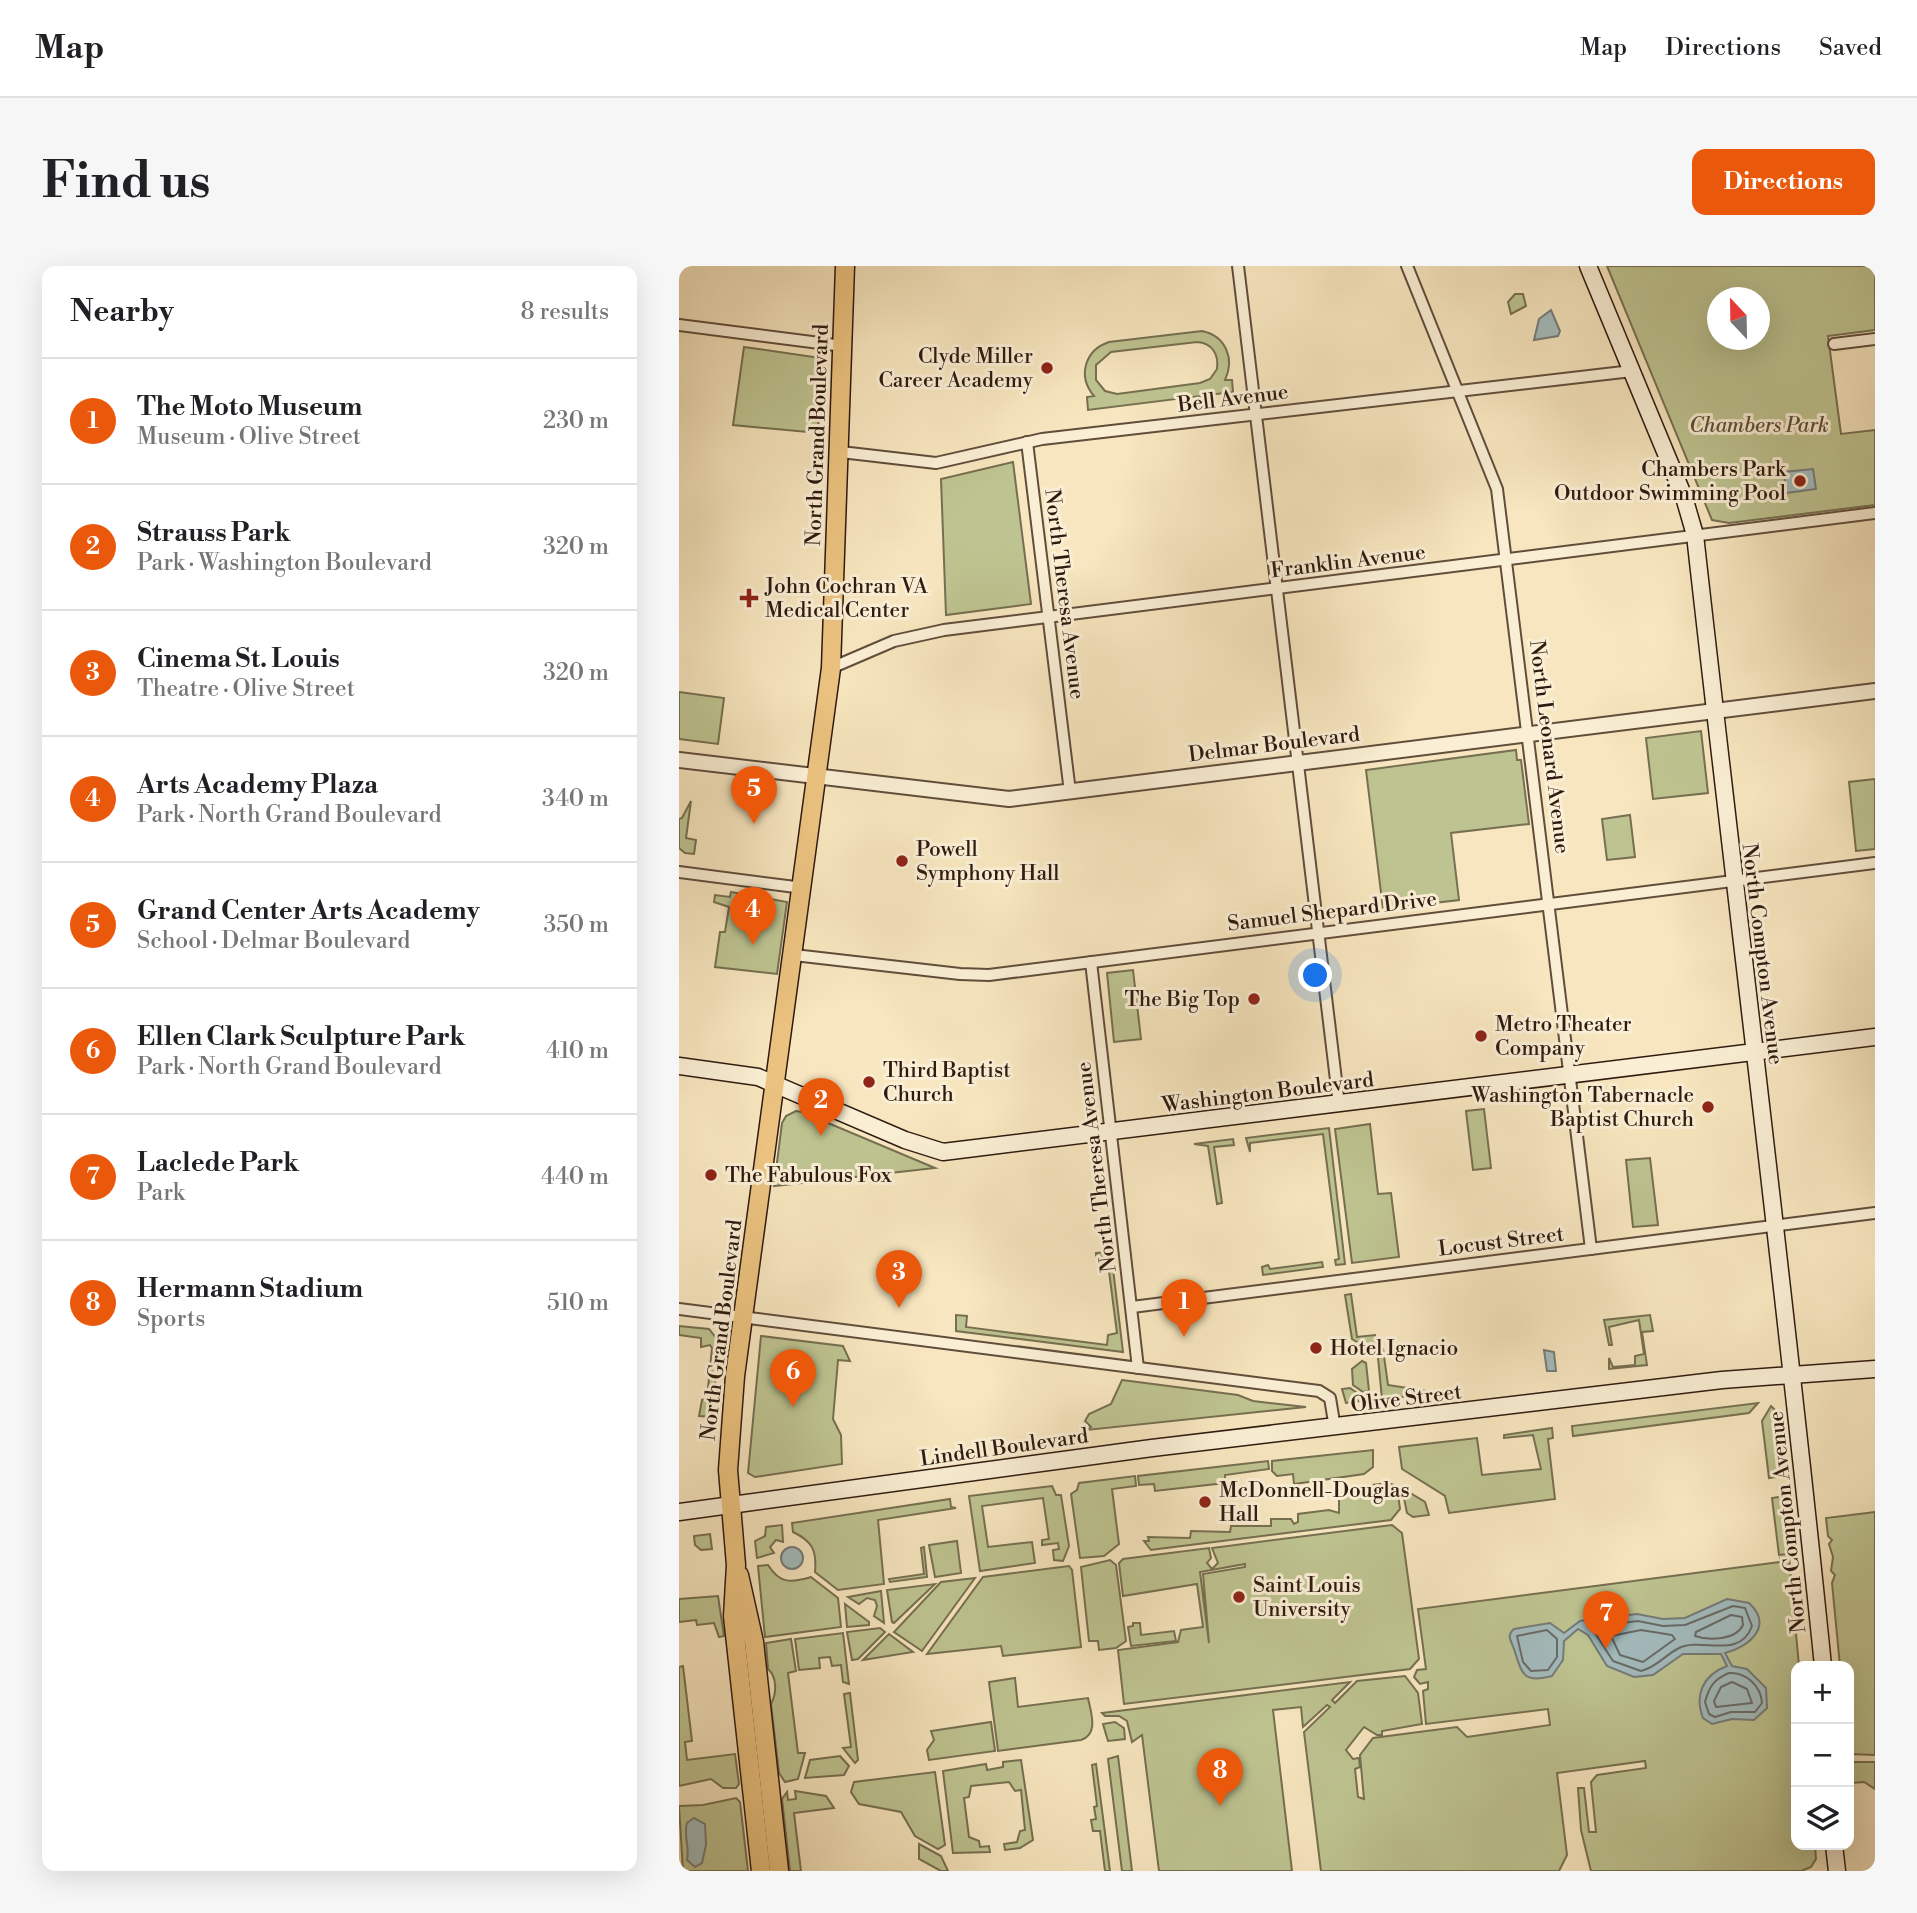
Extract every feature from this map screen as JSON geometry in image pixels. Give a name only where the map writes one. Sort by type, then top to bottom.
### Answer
[{"type":"main road","name":"North Grand Boulevard","points":[[779,1871],[751,1621],[736,1565],[729,1505],[731,1413],[831,668],[841,452],[845,266]]},
{"type":"main road","name":"North Compton Avenue","points":[[1588,266],[1684,497],[1695,535],[1733,880],[1794,1374],[1823,1661]]},
{"type":"main road","name":"Washington Boulevard","points":[[679,1066],[751,1076],[932,1151],[943,1153],[1875,1037]]},
{"type":"main road","name":"Olive Street","points":[[1335,1428],[1794,1374],[1875,1369]]},
{"type":"main road","name":"Lindell Boulevard","points":[[679,1512],[1152,1448],[1335,1428]]},
{"type":"main road","name":"North Grand Boulevard","points":[[736,1565],[733,1616],[761,1871]]},
{"type":"main road","points":[[1835,1850],[1837,1871]]},
{"type":"street","points":[[1238,266],[1300,762],[1339,1105]]},
{"type":"street","name":"North Leonard Avenue","points":[[1407,266],[1497,489],[1591,1249]]},
{"type":"street","points":[[679,325],[842,346]]},
{"type":"street","points":[[1834,344],[1875,339]]},
{"type":"street","name":"Bell Avenue","points":[[841,452],[936,463],[1027,442],[1632,370]]},
{"type":"street","name":"North Theresa Avenue","points":[[1027,442],[1070,792]]},
{"type":"street","name":"Franklin Avenue","points":[[831,668],[868,650],[921,634],[1507,562],[1875,513]]},
{"type":"street","name":"Delmar Boulevard","points":[[679,760],[998,800],[1875,691]]},
{"type":"street","name":"Samuel Shepard Drive","points":[[794,955],[969,975],[1875,863]]},
{"type":"street","points":[[679,872],[803,888]]},
{"type":"street","name":"North Theresa Avenue","points":[[1091,962],[1138,1368]]},
{"type":"street","name":"Locust Street","points":[[1132,1307],[1875,1213]]},
{"type":"street","name":"Olive Street","points":[[679,1309],[1323,1392],[1331,1401],[1335,1428]]},
{"type":"green space","name":"Chambers Park","points":[[1607,266],[1875,266],[1875,330],[1828,336],[1841,434],[1875,430],[1875,505],[1729,523],[1712,520]]},
{"type":"green space","points":[[1515,294],[1523,294],[1526,306],[1511,314],[1508,302]]},
{"type":"green space","points":[[1202,331],[1210,334],[1226,349],[1229,364],[1225,380],[1232,380],[1233,392],[1088,410],[1087,397],[1094,396],[1086,380],[1086,364],[1094,351],[1109,342]],"holes":[[[1197,342],[1213,350],[1217,364],[1217,369],[1210,379],[1200,383],[1117,394],[1105,391],[1096,380],[1096,365],[1111,352]]]},
{"type":"green space","points":[[744,347],[821,358],[818,433],[733,425]]},
{"type":"green space","points":[[1013,462],[1031,604],[946,615],[941,479]]},
{"type":"green space","points":[[679,692],[724,698],[718,744],[679,739]]},
{"type":"green space","points":[[1701,731],[1708,793],[1653,799],[1646,738]]},
{"type":"green space","points":[[1516,750],[1517,760],[1521,760],[1529,824],[1451,833],[1459,900],[1383,909],[1366,770]]},
{"type":"green space","points":[[1875,779],[1875,849],[1856,851],[1849,782]]},
{"type":"green space","points":[[691,801],[686,838],[696,840],[694,854],[685,853],[679,848],[679,819]]},
{"type":"green space","points":[[1630,815],[1635,857],[1607,860],[1602,819]]},
{"type":"green space","points":[[731,892],[787,902],[777,974],[715,967],[720,932],[725,932],[729,907],[714,902],[715,895],[730,897]]},
{"type":"green space","points":[[1133,970],[1141,1039],[1114,1042],[1107,973]]},
{"type":"green space","points":[[1484,1109],[1491,1168],[1473,1170],[1466,1111]]},
{"type":"green space","points":[[796,1111],[935,1168],[774,1186],[782,1123],[786,1116]]},
{"type":"green space","points":[[1370,1124],[1378,1194],[1391,1193],[1399,1257],[1352,1263],[1335,1129]]},
{"type":"green space","points":[[1329,1128],[1345,1264],[1336,1265],[1335,1260],[1339,1259],[1323,1134],[1250,1143],[1250,1152],[1246,1138]]},
{"type":"green space","points":[[1233,1139],[1234,1145],[1214,1147],[1222,1203],[1217,1204],[1208,1146],[1194,1144]]},
{"type":"green space","points":[[1650,1158],[1658,1225],[1633,1227],[1626,1160]]},
{"type":"green space","points":[[1111,1252],[1123,1352],[956,1331],[956,1315],[967,1316],[966,1327],[1107,1345],[1108,1335],[1117,1333],[1107,1256],[1096,1257],[1096,1253]]},
{"type":"green space","points":[[1322,1262],[1323,1267],[1263,1275],[1262,1267],[1268,1265],[1270,1269]]},
{"type":"green space","points":[[1351,1294],[1357,1337],[1375,1335],[1376,1345],[1363,1346],[1352,1339],[1345,1295]]},
{"type":"green space","points":[[1650,1315],[1653,1331],[1642,1332],[1647,1365],[1609,1369],[1609,1358],[1613,1367],[1635,1365],[1635,1356],[1644,1354],[1639,1320],[1609,1327],[1612,1345],[1609,1345],[1604,1320]]},
{"type":"green space","points":[[679,1326],[709,1329],[720,1343],[711,1417],[699,1416],[702,1400],[707,1398],[712,1348],[710,1345],[701,1347],[701,1338],[679,1335]]},
{"type":"green space","points":[[761,1336],[843,1346],[850,1361],[838,1360],[833,1419],[841,1435],[842,1464],[755,1477],[748,1473]]},
{"type":"green space","points":[[1377,1347],[1383,1349],[1388,1385],[1439,1393],[1382,1399]]},
{"type":"green space","points":[[1362,1361],[1366,1363],[1369,1391],[1363,1392],[1353,1385],[1352,1369]]},
{"type":"green space","points":[[1122,1380],[1306,1407],[1087,1430],[1091,1427],[1085,1421],[1089,1414],[1111,1404]]},
{"type":"green space","points":[[1350,1388],[1360,1395],[1361,1401],[1346,1403],[1342,1389]]},
{"type":"green space","points":[[1758,1403],[1749,1413],[1573,1436],[1572,1426]]},
{"type":"green space","points":[[1771,1406],[1777,1412],[1783,1476],[1769,1478],[1762,1421]]},
{"type":"green space","points":[[1552,1428],[1553,1438],[1548,1439],[1555,1499],[1449,1513],[1445,1496],[1402,1469],[1399,1447],[1477,1438],[1482,1475],[1541,1469],[1533,1435],[1504,1438],[1504,1435]]},
{"type":"green space","points":[[1373,1450],[1373,1467],[1364,1474],[1294,1484],[1293,1474],[1277,1476],[1272,1471],[1272,1461]]},
{"type":"green space","points":[[1268,1461],[1269,1469],[1225,1475],[1225,1483],[1155,1491],[1154,1484],[1139,1485],[1138,1476]]},
{"type":"green space","points":[[1135,1476],[1136,1486],[1112,1489],[1119,1544],[1104,1556],[1080,1558],[1071,1494],[1077,1490],[1079,1483]]},
{"type":"green space","points":[[1388,1483],[1397,1486],[1400,1509],[1391,1520],[1151,1550],[1144,1541],[1149,1541],[1148,1537],[1190,1538],[1191,1531],[1230,1532],[1231,1526],[1271,1526],[1271,1519],[1291,1519],[1294,1524],[1298,1522],[1298,1514],[1329,1510],[1339,1513],[1339,1497],[1347,1488]]},
{"type":"green space","points":[[1052,1486],[1056,1495],[1061,1495],[1069,1546],[1063,1561],[1054,1560],[1053,1550],[1059,1549],[1058,1543],[1042,1545],[1042,1540],[1049,1539],[1043,1498],[982,1506],[988,1547],[1032,1542],[1035,1563],[980,1571],[969,1496]]},
{"type":"green space","points":[[1402,1488],[1425,1502],[1429,1515],[1413,1517],[1407,1513]]},
{"type":"green space","points":[[1784,1496],[1789,1554],[1779,1555],[1772,1498]]},
{"type":"green space","points":[[950,1499],[951,1507],[956,1508],[878,1520],[884,1584],[838,1590],[815,1572],[812,1547],[793,1532],[792,1523]]},
{"type":"green space","points":[[1875,1512],[1875,1755],[1854,1754],[1854,1661],[1840,1661],[1832,1583],[1835,1575],[1831,1571],[1833,1557],[1829,1544],[1832,1540],[1828,1536],[1826,1518]]},
{"type":"green space","points":[[782,1525],[783,1542],[776,1540],[770,1547],[774,1553],[757,1558],[755,1541],[765,1536],[766,1527]]},
{"type":"green space","points":[[1392,1525],[1402,1533],[1419,1659],[1410,1669],[1124,1704],[1118,1650],[1178,1642],[1181,1630],[1203,1627],[1197,1584],[1123,1596],[1119,1563],[1123,1559],[1209,1548],[1211,1558],[1207,1563],[1212,1569],[1218,1563],[1212,1548]],"holes":[[[1245,1564],[1245,1567],[1203,1574],[1209,1643],[1200,1572]]]},
{"type":"green space","points":[[710,1534],[712,1549],[701,1550],[695,1545],[694,1536]]},
{"type":"green space","points":[[957,1541],[961,1573],[935,1577],[929,1545]]},
{"type":"green space","points":[[924,1547],[927,1577],[890,1582],[889,1579],[924,1574],[921,1548]]},
{"type":"green space","points":[[1789,1557],[1799,1661],[1791,1661],[1791,1850],[1815,1850],[1816,1859],[1811,1867],[1801,1871],[1591,1871],[1581,1830],[1578,1788],[1584,1788],[1589,1832],[1596,1832],[1591,1782],[1597,1775],[1646,1768],[1645,1761],[1557,1773],[1567,1855],[1559,1871],[1321,1871],[1304,1732],[1330,1707],[1327,1705],[1303,1727],[1301,1707],[1273,1710],[1292,1871],[1159,1871],[1142,1735],[1132,1742],[1127,1721],[1119,1716],[1105,1716],[1102,1713],[1350,1682],[1332,1700],[1335,1703],[1357,1681],[1405,1676],[1418,1693],[1422,1724],[1382,1731],[1382,1735],[1364,1727],[1346,1750],[1353,1759],[1359,1758],[1360,1767],[1355,1769],[1358,1797],[1364,1799],[1360,1755],[1373,1738],[1457,1727],[1467,1737],[1550,1725],[1548,1709],[1426,1724],[1423,1691],[1428,1689],[1428,1682],[1420,1684],[1414,1677],[1417,1670],[1426,1669],[1418,1609],[1780,1562],[1780,1558]]},
{"type":"green space","points":[[1110,1560],[1116,1565],[1126,1641],[1116,1648],[1099,1650],[1098,1641],[1089,1641],[1081,1567]]},
{"type":"green space","points":[[768,1565],[782,1579],[811,1577],[838,1598],[841,1627],[765,1637],[758,1566]]},
{"type":"green space","points":[[1069,1566],[1072,1570],[1081,1647],[1003,1656],[1001,1646],[927,1654],[983,1577]]},
{"type":"green space","points":[[975,1578],[922,1651],[894,1632],[941,1582]]},
{"type":"green space","points":[[935,1584],[894,1623],[892,1622],[887,1590]]},
{"type":"green space","points":[[881,1591],[884,1623],[874,1616],[877,1606],[875,1600],[867,1598],[859,1604],[848,1597]]},
{"type":"green space","points":[[718,1596],[724,1636],[719,1637],[714,1623],[697,1625],[696,1620],[679,1622],[679,1599]]},
{"type":"green space","points":[[845,1604],[869,1622],[869,1625],[847,1627]]},
{"type":"green space","points":[[1133,1623],[1140,1623],[1141,1635],[1174,1631],[1176,1641],[1131,1646],[1128,1627],[1133,1626]]},
{"type":"green space","points":[[880,1628],[885,1632],[858,1659],[852,1660],[847,1632]]},
{"type":"green space","points":[[843,1633],[849,1684],[843,1682],[841,1665],[832,1666],[830,1657],[819,1658],[820,1668],[799,1670],[795,1639]]},
{"type":"green space","points":[[889,1634],[913,1652],[863,1660]]},
{"type":"green space","points":[[791,1639],[796,1671],[788,1673],[798,1753],[805,1753],[798,1779],[785,1782],[779,1773],[771,1704],[775,1685],[768,1669],[766,1643]]},
{"type":"green space","points":[[683,1666],[692,1741],[685,1742],[687,1760],[735,1754],[739,1784],[736,1788],[723,1788],[711,1779],[679,1786],[679,1667]]},
{"type":"green space","points":[[1015,1678],[1018,1707],[1088,1698],[1092,1728],[1087,1737],[998,1751],[989,1682]]},
{"type":"green space","points":[[850,1693],[858,1760],[855,1763],[843,1748],[851,1747],[844,1694]]},
{"type":"green space","points":[[991,1722],[995,1751],[929,1760],[927,1750],[934,1740],[931,1731]]},
{"type":"green space","points":[[1115,1722],[1124,1728],[1125,1739],[1108,1741],[1103,1724]]},
{"type":"green space","points":[[840,1756],[849,1766],[844,1775],[805,1778],[810,1760]]},
{"type":"green space","points":[[1118,1756],[1132,1871],[1122,1871],[1108,1759]]},
{"type":"green space","points":[[1021,1760],[1033,1840],[1020,1848],[1005,1850],[1004,1844],[1017,1842],[1020,1831],[1025,1830],[1021,1790],[1015,1791],[1009,1782],[971,1786],[969,1797],[964,1798],[969,1837],[979,1841],[980,1847],[989,1846],[990,1852],[953,1853],[943,1771],[986,1764],[987,1770],[1003,1767],[1003,1762]]},
{"type":"green space","points":[[1854,1762],[1875,1762],[1875,1789],[1864,1782],[1854,1783]]},
{"type":"green space","points":[[1096,1764],[1110,1871],[1105,1871],[1100,1831],[1093,1831],[1091,1820],[1096,1819],[1092,1765]]},
{"type":"green space","points":[[935,1772],[945,1845],[938,1849],[915,1836],[901,1812],[859,1804],[851,1792],[854,1782]]},
{"type":"green space","points":[[795,1791],[826,1796],[834,1808],[794,1813],[801,1871],[790,1871],[782,1799],[787,1792],[788,1800],[796,1799]]},
{"type":"green space","points":[[736,1798],[740,1802],[748,1871],[683,1871],[679,1806],[703,1805]]},
{"type":"green space","points":[[919,1844],[941,1856],[948,1871],[941,1871],[919,1859]]},
{"type":"water","points":[[1551,310],[1560,331],[1558,336],[1534,340],[1539,319]]},
{"type":"water","name":"Chambers Park Outdoor Swimming Pool","points":[[1813,469],[1816,489],[1786,493],[1784,472]]},
{"type":"water","points":[[1544,1350],[1554,1352],[1556,1371],[1547,1371]]},
{"type":"water","points":[[788,1547],[796,1547],[803,1554],[803,1562],[796,1569],[788,1569],[781,1562],[781,1554]]},
{"type":"water","points":[[1727,1599],[1749,1603],[1759,1620],[1759,1627],[1750,1641],[1725,1653],[1732,1666],[1747,1669],[1766,1688],[1767,1708],[1754,1720],[1732,1719],[1712,1724],[1703,1718],[1700,1694],[1706,1680],[1727,1666],[1721,1654],[1683,1654],[1653,1675],[1634,1677],[1607,1666],[1588,1635],[1578,1629],[1564,1641],[1563,1660],[1552,1676],[1535,1679],[1525,1675],[1510,1638],[1514,1629],[1550,1623],[1564,1633],[1580,1621],[1595,1619],[1637,1614],[1663,1619],[1685,1618]]},
{"type":"water","points":[[694,1818],[705,1824],[706,1845],[702,1863],[695,1867],[687,1860],[686,1832],[687,1823]]},
{"type":"place","name":"Clyde Miller Career Academy","points":[[1047,368]]},
{"type":"place","name":"Chambers Park Outdoor Swimming Pool","points":[[1800,481]]},
{"type":"place","name":"John Cochran VA Medical Center","points":[[749,598]]},
{"type":"place","name":"Grand Center Arts Academy","points":[[754,824]]},
{"type":"place","name":"Powell Symphony Hall","points":[[902,861]]},
{"type":"place","name":"Arts Academy Plaza","points":[[753,945]]},
{"type":"place","name":"The Big Top","points":[[1254,999]]},
{"type":"place","name":"Metro Theater Company","points":[[1481,1036]]},
{"type":"place","name":"Third Baptist Church","points":[[869,1082]]},
{"type":"place","name":"Washington Tabernacle Baptist Church","points":[[1708,1107]]},
{"type":"place","name":"Strauss Park","points":[[821,1136]]},
{"type":"place","name":"The Fabulous Fox","points":[[711,1175]]},
{"type":"place","name":"Cinema St. Louis","points":[[899,1308]]},
{"type":"place","name":"The Moto Museum","points":[[1184,1337]]},
{"type":"place","name":"Hotel Ignacio","points":[[1316,1348]]},
{"type":"place","name":"Ellen Clark Sculpture Park","points":[[793,1407]]},
{"type":"place","name":"McDonnell-Douglas Hall","points":[[1205,1502]]},
{"type":"place","name":"Saint Louis University","points":[[1239,1597]]},
{"type":"place","name":"Laclede Park","points":[[1606,1649]]},
{"type":"place","name":"Hermann Stadium","points":[[1220,1806]]}]
